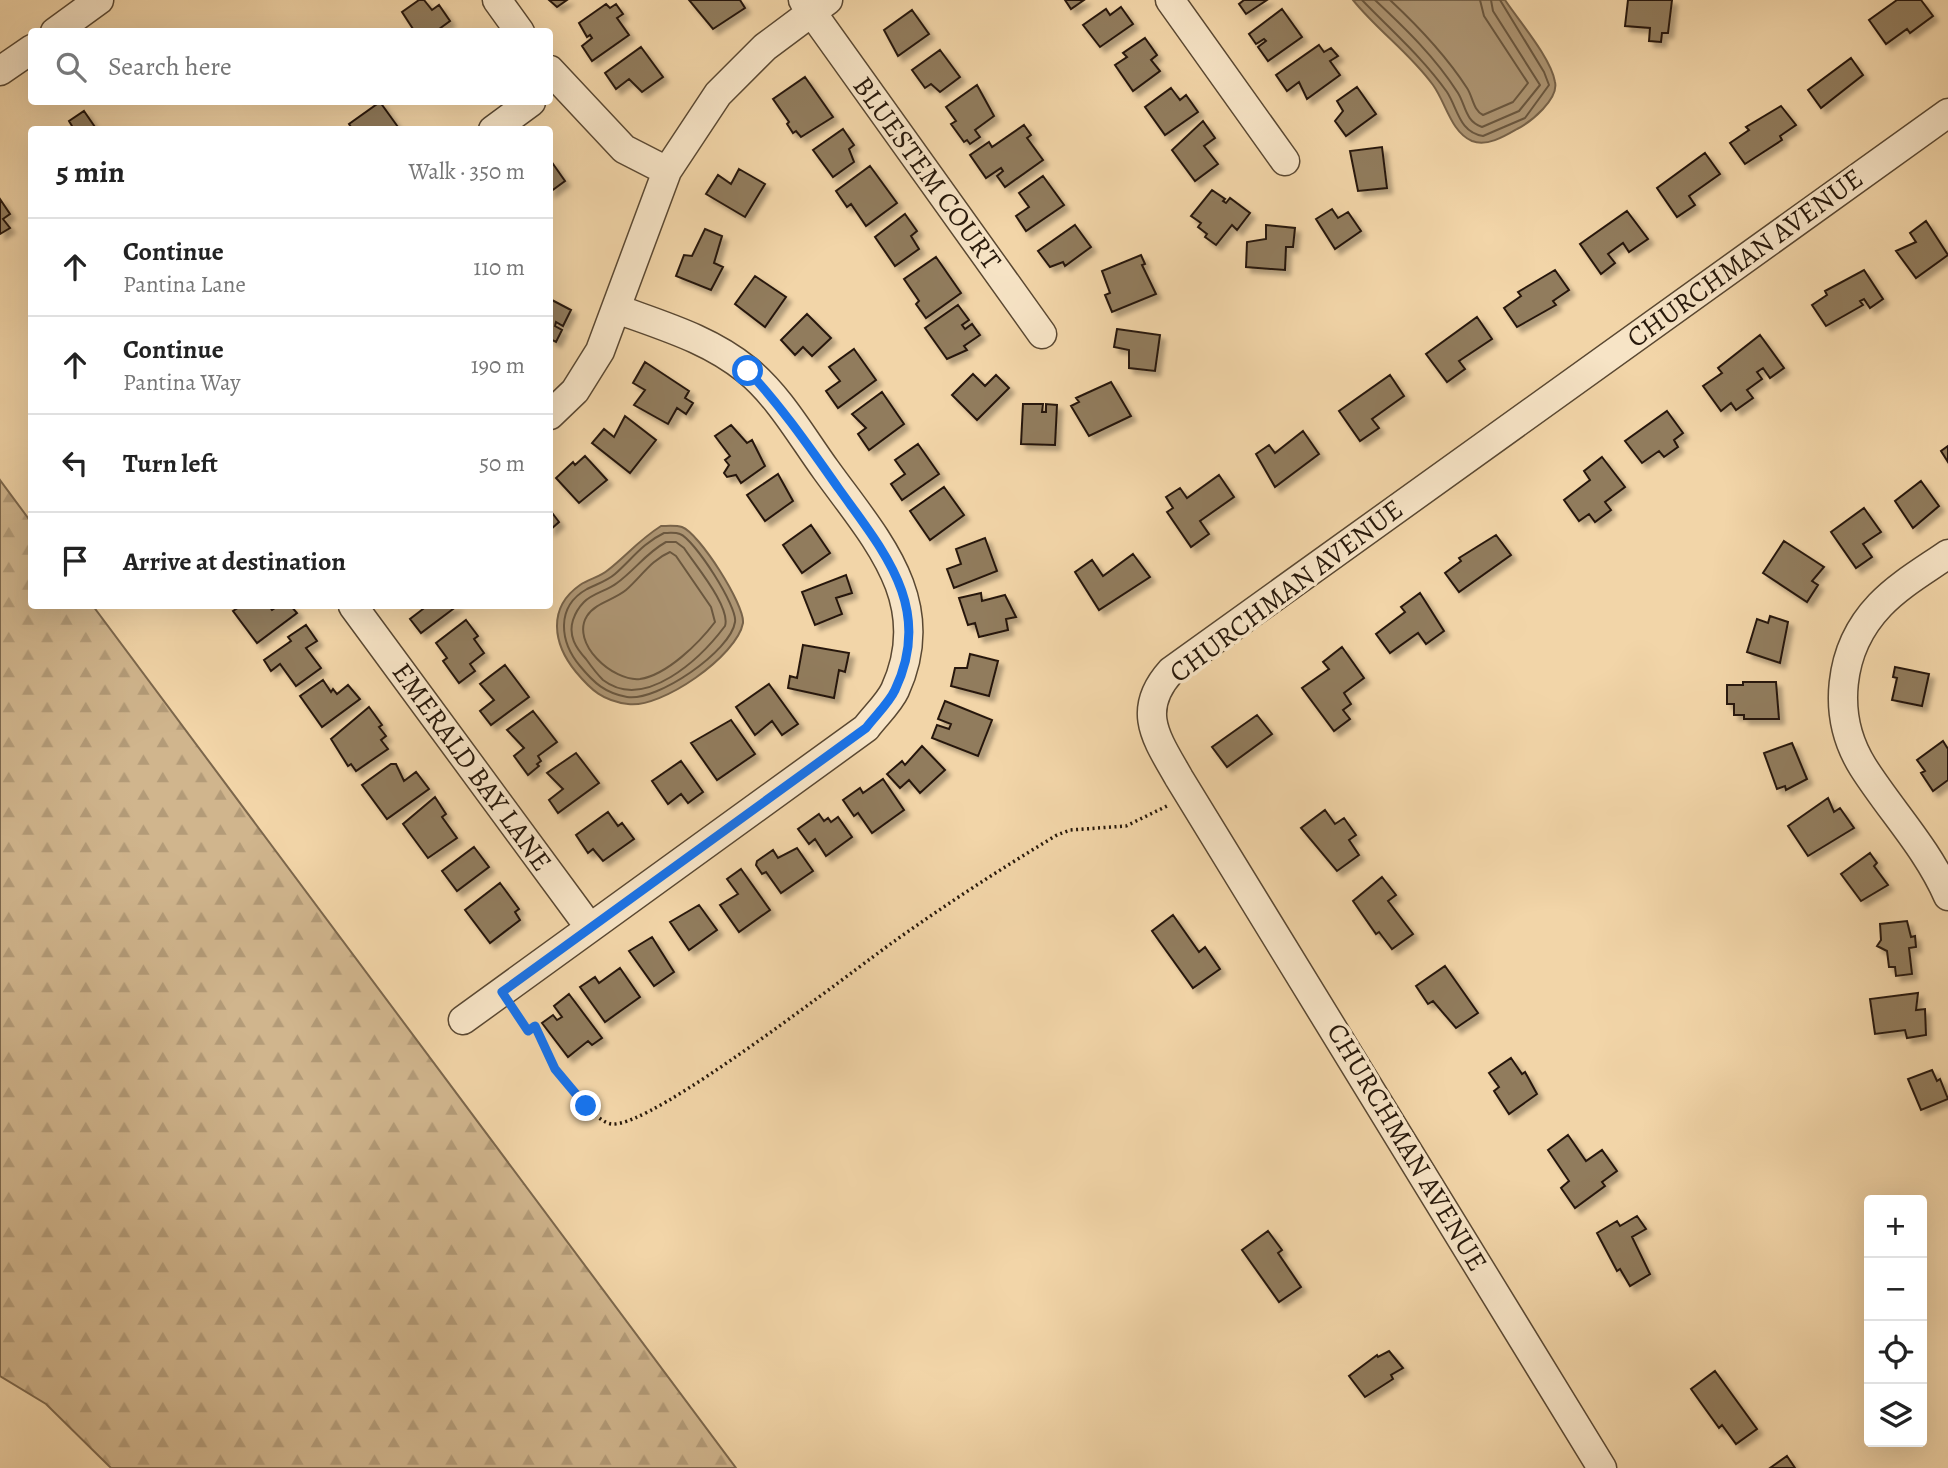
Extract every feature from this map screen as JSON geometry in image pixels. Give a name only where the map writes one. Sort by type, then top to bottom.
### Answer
[{"type":"street","points":[[497,0],[517,28]]},
{"type":"street","points":[[1170,0],[1285,160]]},
{"type":"street","points":[[553,412],[575,391],[600,351],[667,171],[718,94],[765,47],[814,4]]},
{"type":"street","name":"BLUESTEM COURT","points":[[814,4],[1042,334]]},
{"type":"street","points":[[0,71],[28,52]]},
{"type":"street","points":[[553,81],[624,149],[667,171]]},
{"type":"street","points":[[498,126],[527,105]]},
{"type":"street","name":"CHURCHMAN AVENUE","points":[[1602,1468],[1153,731],[1151,713],[1155,694],[1171,671],[1948,113]]},
{"type":"street","points":[[463,1020],[866,728],[895,691],[909,646],[907,600],[890,560],[774,399],[748,371],[708,342],[617,309]]},
{"type":"street","points":[[1948,554],[1893,593],[1870,617],[1857,637],[1843,680],[1844,719],[1858,756],[1936,869],[1948,896]]},
{"type":"street","name":"EMERALD BAY LANE","points":[[355,609],[590,928]]},
{"type":"path","points":[[502,992],[528,1031],[535,1026],[555,1069],[594,1115],[611,1124],[624,1123],[659,1108],[837,985],[897,939],[1057,835],[1070,830],[1126,826],[1189,793]]},
{"type":"green space","points":[[0,480],[28,518],[28,609],[95,609],[736,1468],[111,1468],[46,1404],[0,1376]]},
{"type":"water","points":[[1353,0],[1505,0],[1534,40],[1552,72],[1555,82],[1553,96],[1536,116],[1523,126],[1490,142],[1472,141],[1454,124],[1438,92],[1424,73]]},
{"type":"water","points":[[661,526],[682,527],[699,542],[729,586],[742,614],[743,623],[738,636],[727,650],[696,678],[659,698],[642,703],[619,703],[592,689],[568,661],[558,638],[558,615],[569,594],[605,572]]},
{"type":"building","points":[[419,0],[424,0],[432,10],[439,5],[450,21],[440,28],[412,28],[402,12]]},
{"type":"building","points":[[549,0],[567,0],[557,7]]},
{"type":"building","points":[[689,0],[740,0],[745,8],[713,29]]},
{"type":"building","points":[[1065,0],[1084,0],[1071,9]]},
{"type":"building","points":[[1244,0],[1267,0],[1246,14],[1239,4]]},
{"type":"building","points":[[1628,0],[1672,0],[1668,33],[1662,33],[1661,42],[1649,41],[1650,28],[1625,26]]},
{"type":"building","points":[[1897,0],[1921,0],[1933,16],[1910,33],[1907,29],[1886,44],[1869,20]]},
{"type":"building","points":[[606,4],[610,8],[616,4],[623,14],[617,18],[629,35],[592,61],[582,46],[592,38],[590,35],[587,37],[579,23]]},
{"type":"building","points":[[1121,7],[1133,24],[1100,47],[1083,25],[1106,9],[1110,15]]},
{"type":"building","points":[[1282,9],[1302,37],[1268,61],[1258,47],[1266,41],[1264,39],[1256,44],[1249,34]]},
{"type":"building","points":[[912,10],[929,34],[898,56],[884,30]]},
{"type":"building","points":[[1145,38],[1157,55],[1151,60],[1160,71],[1133,91],[1115,65],[1127,57],[1123,53]]},
{"type":"building","points":[[1319,45],[1324,52],[1331,48],[1338,56],[1330,61],[1340,75],[1307,99],[1299,82],[1287,91],[1276,75]]},
{"type":"building","points":[[641,47],[663,77],[642,92],[629,79],[616,89],[605,73]]},
{"type":"building","points":[[940,50],[960,77],[940,92],[931,84],[925,88],[912,70]]},
{"type":"building","points":[[1851,58],[1863,75],[1821,108],[1808,90]]},
{"type":"building","points":[[805,77],[833,117],[801,137],[796,131],[793,133],[787,124],[789,122],[773,99]]},
{"type":"building","points":[[977,85],[994,116],[975,130],[980,137],[970,144],[967,140],[964,142],[951,124],[956,121],[946,107]]},
{"type":"building","points":[[1357,87],[1376,114],[1346,136],[1335,121],[1343,111],[1337,101]]},
{"type":"building","points":[[1171,88],[1180,100],[1186,95],[1198,112],[1165,135],[1145,107]]},
{"type":"building","points":[[376,105],[382,105],[397,126],[350,126],[349,124]]},
{"type":"building","points":[[1781,106],[1796,125],[1780,136],[1782,140],[1745,164],[1730,143],[1749,130],[1746,127]]},
{"type":"building","points":[[84,111],[94,126],[72,126],[69,121]]},
{"type":"building","points":[[1203,121],[1215,138],[1204,146],[1218,164],[1195,181],[1172,150]]},
{"type":"building","points":[[1024,125],[1031,135],[1027,138],[1043,160],[1005,187],[997,176],[1003,171],[1001,168],[986,178],[970,155],[989,142],[992,147]]},
{"type":"building","points":[[843,129],[854,145],[849,149],[854,162],[833,177],[813,150]]},
{"type":"building","points":[[1382,147],[1387,188],[1358,191],[1350,151]]},
{"type":"building","points":[[1705,153],[1720,174],[1689,196],[1695,205],[1677,217],[1657,188]]},
{"type":"building","points":[[553,164],[565,181],[553,190]]},
{"type":"building","points":[[870,166],[897,203],[866,226],[851,204],[847,207],[836,191]]},
{"type":"building","points":[[739,169],[765,184],[745,217],[706,194],[718,175],[731,184]]},
{"type":"building","points":[[1043,176],[1064,205],[1026,231],[1016,216],[1029,207],[1019,193]]},
{"type":"building","points":[[1212,190],[1225,199],[1223,201],[1226,203],[1230,198],[1250,213],[1237,230],[1232,225],[1216,245],[1205,237],[1207,234],[1198,227],[1201,223],[1191,216]]},
{"type":"building","points":[[0,199],[10,214],[3,219],[10,228],[0,234]]},
{"type":"building","points":[[1332,209],[1338,218],[1348,212],[1361,231],[1335,249],[1316,219]]},
{"type":"building","points":[[1627,211],[1648,239],[1629,252],[1623,243],[1608,254],[1615,263],[1601,274],[1580,244]]},
{"type":"building","points":[[905,214],[917,231],[911,236],[919,249],[895,266],[875,237]]},
{"type":"building","points":[[1926,221],[1948,255],[1916,278],[1896,251],[1916,242],[1910,233]]},
{"type":"building","points":[[1075,225],[1091,247],[1065,266],[1063,262],[1050,267],[1038,251]]},
{"type":"building","points":[[1266,225],[1295,228],[1293,247],[1286,247],[1285,270],[1246,267],[1247,242],[1266,239]]},
{"type":"building","points":[[705,229],[722,236],[714,263],[723,267],[711,290],[676,276],[684,255],[692,256]]},
{"type":"building","points":[[1141,255],[1145,264],[1142,265],[1156,294],[1112,312],[1105,295],[1110,293],[1102,271]]},
{"type":"building","points":[[936,257],[961,293],[926,318],[916,304],[919,301],[904,279]]},
{"type":"building","points":[[1555,270],[1569,290],[1553,301],[1556,305],[1517,327],[1504,308],[1521,296],[1518,292]]},
{"type":"building","points":[[1864,270],[1883,299],[1870,308],[1864,299],[1860,301],[1863,305],[1826,326],[1812,305],[1827,295],[1825,291]]},
{"type":"building","points":[[755,276],[786,297],[765,327],[735,304]]},
{"type":"building","points":[[553,301],[571,310],[563,326],[556,322],[555,326],[562,330],[556,342],[553,340]]},
{"type":"building","points":[[958,305],[969,320],[962,325],[965,329],[972,324],[980,335],[964,346],[967,350],[947,359],[925,328]]},
{"type":"building","points":[[807,314],[831,338],[812,356],[803,347],[795,355],[781,340]]},
{"type":"building","points":[[1477,317],[1492,339],[1459,361],[1465,369],[1447,382],[1426,354]]},
{"type":"building","points":[[1117,329],[1160,335],[1155,371],[1129,368],[1129,350],[1114,347]]},
{"type":"building","points":[[1760,335],[1784,368],[1770,378],[1763,368],[1757,372],[1762,379],[1747,390],[1753,398],[1736,410],[1731,403],[1721,411],[1703,386],[1722,373],[1718,368]]},
{"type":"building","points":[[854,349],[876,380],[838,408],[826,391],[840,381],[829,367]]},
{"type":"building","points":[[645,362],[689,391],[685,398],[693,403],[686,414],[677,408],[668,424],[634,405],[645,390],[633,383]]},
{"type":"building","points":[[973,374],[985,386],[996,375],[1009,388],[977,420],[952,395]]},
{"type":"building","points":[[1390,375],[1404,396],[1372,419],[1379,428],[1360,441],[1339,411]]},
{"type":"building","points":[[1111,382],[1131,416],[1089,436],[1071,406],[1079,402],[1076,398]]},
{"type":"building","points":[[882,392],[904,424],[869,450],[858,434],[866,428],[852,414]]},
{"type":"building","points":[[1023,404],[1043,404],[1042,412],[1046,412],[1046,404],[1057,405],[1055,445],[1021,444]]},
{"type":"building","points":[[1667,411],[1683,433],[1674,440],[1678,447],[1664,457],[1659,451],[1642,463],[1625,441]]},
{"type":"building","points":[[625,416],[656,440],[630,473],[592,443],[604,429],[614,437]]},
{"type":"building","points":[[731,425],[747,443],[752,440],[765,466],[741,483],[736,475],[727,477],[724,473],[729,465],[725,460],[730,456],[715,436]]},
{"type":"building","points":[[1303,431],[1319,454],[1275,487],[1256,454],[1269,445],[1275,453]]},
{"type":"building","points":[[918,444],[939,474],[902,500],[891,484],[905,474],[895,460]]},
{"type":"building","points":[[1948,446],[1948,462],[1941,451]]},
{"type":"building","points":[[585,456],[607,480],[579,503],[556,478],[573,462],[575,465]]},
{"type":"building","points":[[1602,457],[1625,487],[1605,502],[1611,510],[1595,522],[1589,514],[1579,521],[1564,500],[1590,480],[1584,471]]},
{"type":"building","points":[[778,474],[793,501],[765,521],[747,495]]},
{"type":"building","points":[[1219,475],[1234,497],[1200,521],[1209,534],[1191,547],[1167,512],[1173,508],[1166,497],[1180,488],[1187,498]]},
{"type":"building","points":[[1921,481],[1939,506],[1913,528],[1895,501]]},
{"type":"building","points":[[944,487],[964,515],[930,540],[910,511]]},
{"type":"building","points":[[1864,508],[1881,532],[1863,544],[1872,557],[1856,568],[1831,532]]},
{"type":"building","points":[[553,514],[559,522],[553,527]]},
{"type":"building","points":[[811,525],[830,553],[802,573],[783,545]]},
{"type":"building","points":[[1496,535],[1511,555],[1459,592],[1445,573],[1461,561],[1459,558]]},
{"type":"building","points":[[985,538],[997,571],[954,588],[947,569],[961,564],[956,549]]},
{"type":"building","points":[[1784,541],[1824,567],[1812,581],[1818,585],[1807,602],[1763,573]]},
{"type":"building","points":[[1133,554],[1150,577],[1099,610],[1075,572],[1092,560],[1103,576]]},
{"type":"building","points":[[846,575],[852,593],[836,598],[842,614],[815,625],[802,592]]},
{"type":"building","points":[[981,593],[982,601],[1005,595],[1016,617],[1006,619],[1008,630],[979,637],[975,623],[968,625],[959,598]]},
{"type":"building","points":[[1420,593],[1444,631],[1426,644],[1418,633],[1390,653],[1376,634],[1405,612],[1401,607]]},
{"type":"building","points":[[294,609],[297,613],[257,643],[233,611]]},
{"type":"building","points":[[423,609],[453,609],[421,633],[410,619]]},
{"type":"building","points":[[1770,616],[1788,622],[1780,663],[1747,652],[1757,619],[1768,623]]},
{"type":"building","points":[[466,620],[478,636],[474,639],[484,653],[470,664],[475,671],[459,683],[443,661],[447,658],[436,643]]},
{"type":"building","points":[[306,625],[317,641],[306,648],[321,668],[296,686],[280,664],[271,671],[264,660],[291,641],[288,637]]},
{"type":"building","points":[[803,645],[849,653],[845,672],[839,670],[834,698],[788,688],[790,676],[797,678]]},
{"type":"building","points":[[1342,647],[1364,678],[1344,693],[1351,704],[1343,710],[1350,719],[1334,731],[1302,688],[1329,669],[1323,662]]},
{"type":"building","points":[[970,654],[998,661],[989,696],[951,686],[955,668],[967,668]]},
{"type":"building","points":[[505,665],[529,697],[491,725],[480,711],[494,700],[480,684]]},
{"type":"building","points":[[1895,667],[1929,674],[1922,706],[1892,700],[1897,678],[1893,677]]},
{"type":"building","points":[[323,680],[331,692],[333,689],[337,694],[348,685],[360,699],[322,727],[300,696]]},
{"type":"building","points":[[1743,682],[1776,682],[1779,719],[1744,719],[1744,715],[1734,715],[1734,704],[1727,704],[1727,685],[1743,685]]},
{"type":"building","points":[[769,684],[798,724],[782,735],[772,721],[755,735],[736,707]]},
{"type":"building","points":[[945,701],[992,720],[978,756],[932,738],[937,725],[949,729],[951,724],[938,719]]},
{"type":"building","points":[[369,707],[382,725],[379,727],[386,736],[381,740],[388,749],[356,771],[351,764],[348,766],[331,739]]},
{"type":"building","points":[[533,711],[557,742],[538,756],[541,761],[537,764],[539,766],[528,775],[514,756],[524,748],[507,730]]},
{"type":"building","points":[[1257,715],[1272,734],[1227,767],[1212,747]]},
{"type":"building","points":[[731,720],[755,754],[717,780],[691,743]]},
{"type":"building","points":[[1943,741],[1948,749],[1948,780],[1933,791],[1921,773],[1925,771],[1917,760]]},
{"type":"building","points":[[1792,743],[1807,779],[1786,790],[1785,786],[1777,789],[1764,753]]},
{"type":"building","points":[[922,746],[945,770],[920,793],[909,780],[900,788],[887,774],[902,761],[905,765]]},
{"type":"building","points":[[576,753],[599,783],[558,813],[549,800],[563,789],[547,773]]},
{"type":"building","points":[[681,761],[703,792],[688,803],[681,794],[668,804],[652,781]]},
{"type":"building","points":[[391,764],[396,764],[404,781],[416,772],[429,789],[387,819],[362,785]]},
{"type":"building","points":[[883,779],[904,810],[872,833],[858,813],[854,816],[843,800],[860,788],[863,793]]},
{"type":"building","points":[[435,797],[446,814],[442,817],[457,838],[428,858],[403,824]]},
{"type":"building","points":[[1828,798],[1834,812],[1840,808],[1854,828],[1808,856],[1788,826]]},
{"type":"building","points":[[1325,810],[1335,824],[1344,818],[1356,835],[1349,840],[1359,855],[1337,871],[1301,828]]},
{"type":"building","points":[[608,812],[618,826],[622,823],[634,839],[603,861],[593,849],[588,853],[576,835]]},
{"type":"building","points":[[819,814],[824,821],[828,818],[831,822],[838,817],[852,837],[826,856],[815,839],[809,844],[798,829]]},
{"type":"building","points":[[474,847],[489,867],[457,891],[442,871]]},
{"type":"building","points":[[797,848],[813,871],[781,893],[766,872],[762,874],[756,865],[757,861],[773,850],[778,858]]},
{"type":"building","points":[[1870,853],[1877,863],[1874,866],[1888,885],[1861,901],[1841,874]]},
{"type":"building","points":[[741,869],[770,910],[739,932],[720,905],[738,894],[727,879]]},
{"type":"building","points":[[1382,877],[1396,895],[1388,901],[1413,934],[1392,949],[1379,932],[1376,934],[1353,901]]},
{"type":"building","points":[[500,883],[519,909],[515,912],[520,920],[490,943],[465,910]]},
{"type":"building","points":[[699,905],[717,930],[689,950],[670,922]]},
{"type":"building","points":[[1173,915],[1199,952],[1205,947],[1220,969],[1193,988],[1152,931]]},
{"type":"building","points":[[1907,921],[1911,937],[1915,936],[1916,947],[1909,948],[1912,974],[1896,976],[1895,967],[1889,967],[1887,951],[1877,946],[1881,940],[1880,924]]},
{"type":"building","points":[[652,937],[674,972],[654,986],[629,951]]},
{"type":"building","points":[[1445,966],[1478,1013],[1456,1028],[1433,1001],[1428,1004],[1416,986]]},
{"type":"building","points":[[620,968],[640,997],[605,1022],[580,987],[595,977],[599,983]]},
{"type":"building","points":[[1918,993],[1916,1010],[1925,1009],[1926,1035],[1907,1038],[1905,1030],[1875,1034],[1870,999]]},
{"type":"building","points":[[569,994],[602,1038],[592,1045],[588,1041],[568,1057],[542,1023],[553,1015],[557,1020],[562,1017],[554,1006]]},
{"type":"building","points":[[1511,1058],[1522,1074],[1525,1072],[1537,1094],[1509,1114],[1494,1091],[1499,1087],[1489,1073]]},
{"type":"building","points":[[1932,1070],[1937,1081],[1940,1079],[1948,1099],[1921,1110],[1908,1079]]},
{"type":"building","points":[[1568,1135],[1586,1161],[1602,1150],[1617,1171],[1602,1182],[1605,1186],[1575,1208],[1561,1188],[1569,1181],[1548,1150]]},
{"type":"building","points":[[1637,1216],[1646,1229],[1632,1237],[1650,1274],[1630,1286],[1620,1269],[1617,1271],[1597,1233],[1617,1221],[1620,1226]]},
{"type":"building","points":[[1268,1231],[1282,1250],[1278,1253],[1301,1287],[1279,1302],[1242,1250]]},
{"type":"building","points":[[1389,1351],[1403,1368],[1391,1375],[1393,1379],[1365,1397],[1349,1376],[1377,1355],[1378,1357]]},
{"type":"building","points":[[1715,1371],[1757,1429],[1736,1444],[1722,1425],[1719,1428],[1691,1389]]},
{"type":"building","points":[[1787,1456],[1795,1468],[1770,1468]]},
{"type":"route","points":[[586,1106],[555,1069],[535,1026],[528,1031],[502,992],[866,728],[895,691],[909,646],[907,600],[890,560],[774,399],[748,371]]}]
